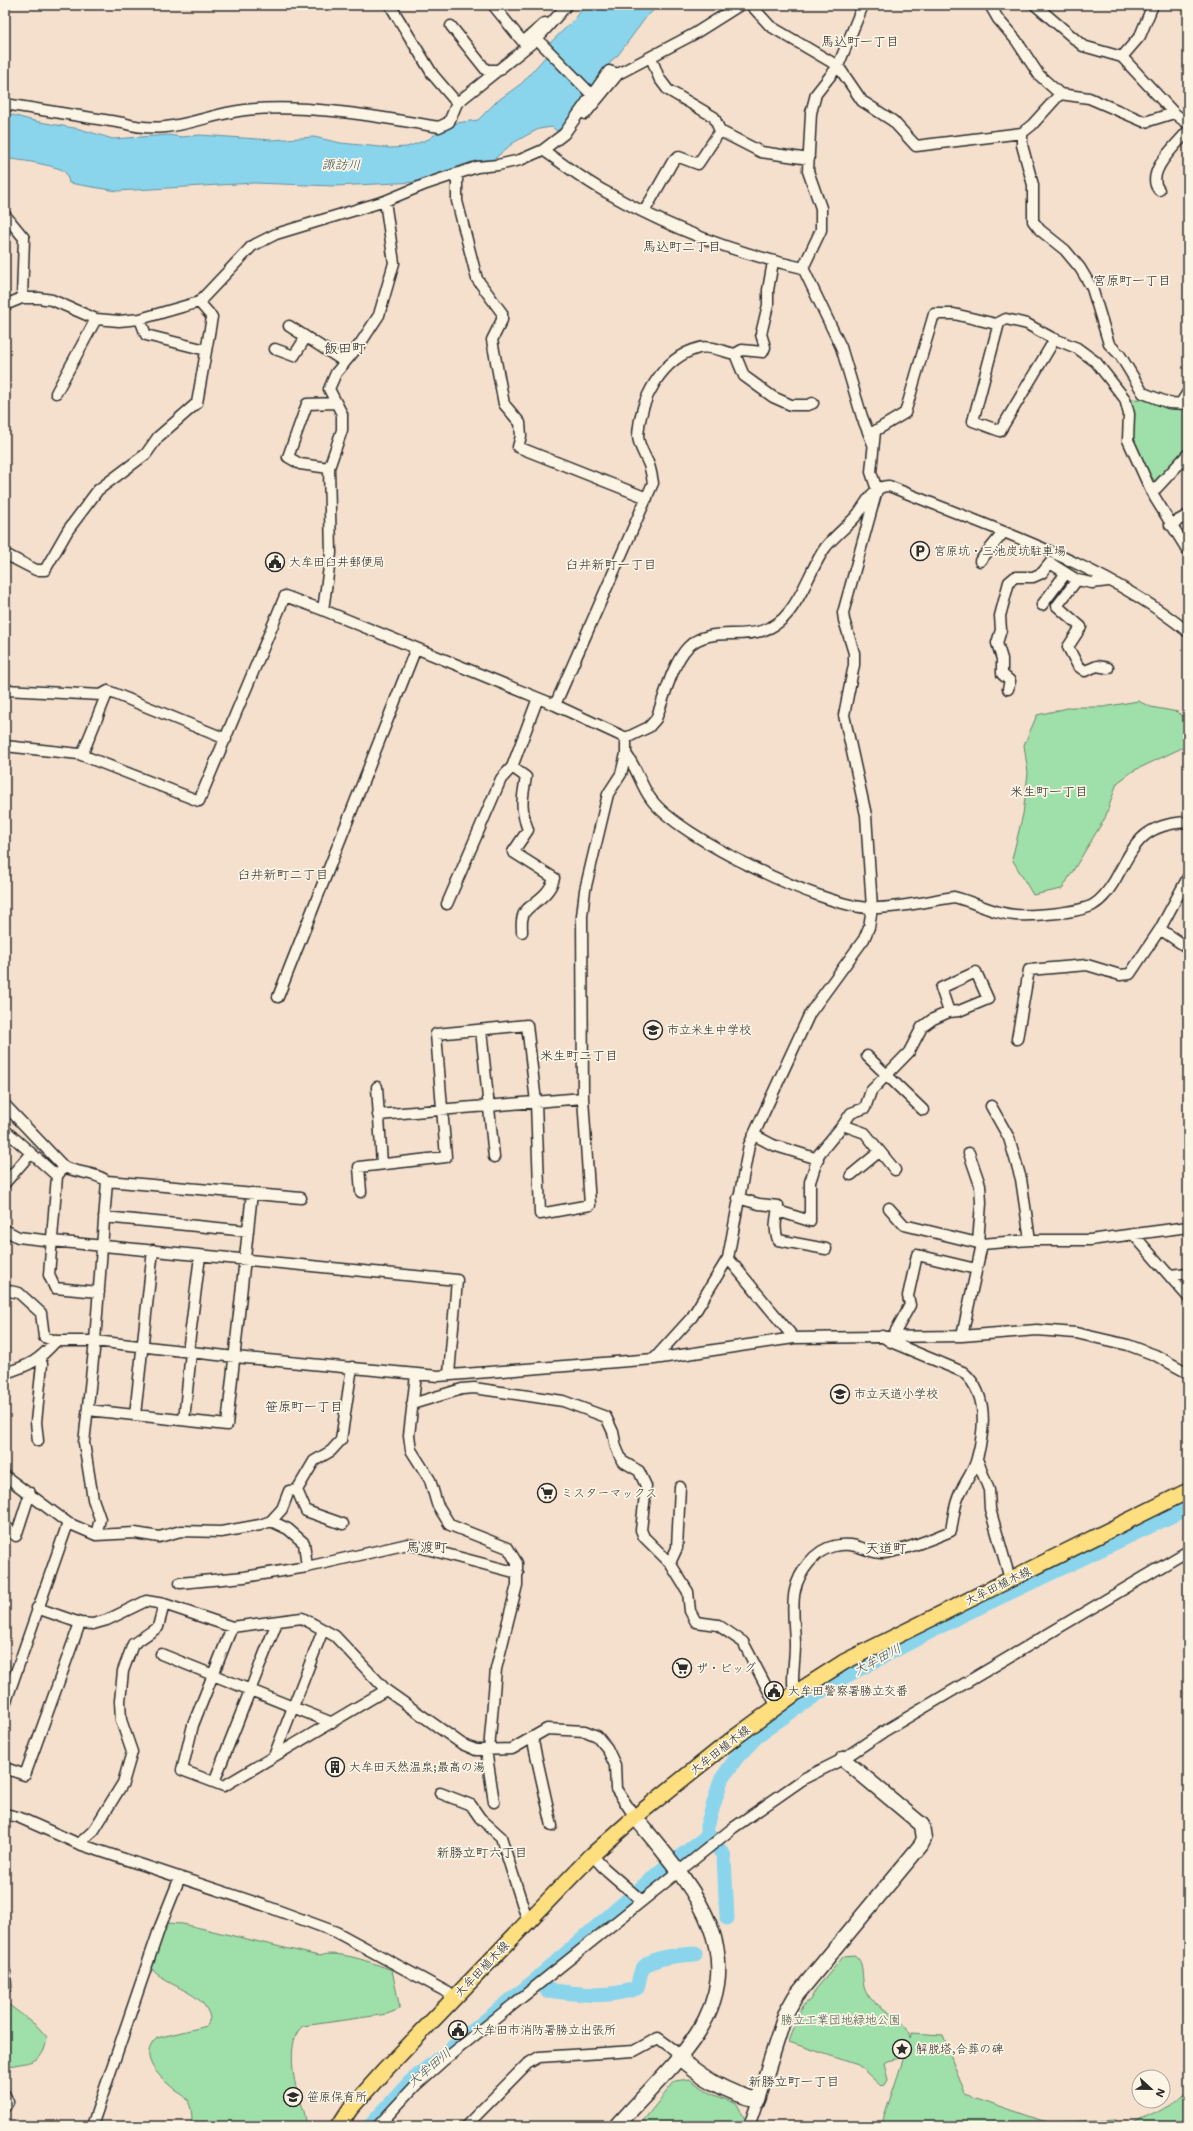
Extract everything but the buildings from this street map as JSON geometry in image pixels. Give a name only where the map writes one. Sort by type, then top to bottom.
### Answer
[{"type":"main road","name":"大牟田植木線","points":[[339,2126],[350,2109],[384,2071],[592,1855],[635,1817],[730,1740],[794,1694],[844,1662],[1188,1491]]},
{"type":"street","points":[[390,5],[433,75],[457,103]]},
{"type":"street","points":[[493,5],[522,42],[549,20],[554,20]]},
{"type":"street","points":[[5,104],[123,123],[136,127],[164,128],[185,125],[224,114],[268,109],[331,111],[413,121],[440,127],[449,122],[457,103],[539,40],[554,20],[568,5]]},
{"type":"street","points":[[5,305],[22,298],[39,298],[52,300],[96,319],[119,322],[140,319],[199,302],[252,246],[276,234],[385,201],[426,184],[477,167],[498,165],[520,160],[543,150],[580,121],[618,74],[694,34],[740,5]]},
{"type":"street","points":[[751,5],[770,26],[838,66],[862,101],[893,121],[916,146],[1022,133],[1032,125],[1060,94]]},
{"type":"street","points":[[803,268],[821,230],[821,208],[808,171],[811,113],[816,94],[838,66],[863,5]]},
{"type":"street","points":[[990,5],[998,19],[1016,40],[1039,75],[1060,94],[1089,98],[1145,122],[1174,113]]},
{"type":"street","points":[[1035,5],[1083,46],[1122,57],[1174,113],[1188,124]]},
{"type":"street","points":[[1122,57],[1140,36],[1153,5]]},
{"type":"street","points":[[451,26],[486,70],[500,70]]},
{"type":"street","points":[[539,40],[590,94]]},
{"type":"street","points":[[651,57],[659,78],[668,90],[714,117],[720,131],[761,152],[809,160]]},
{"type":"street","points":[[564,134],[590,94],[609,71],[618,74]]},
{"type":"street","points":[[644,212],[673,161],[679,157],[698,164],[720,131]]},
{"type":"street","points":[[1159,190],[1155,185],[1154,177],[1159,166],[1188,131]]},
{"type":"street","points":[[1022,133],[1022,145],[1034,186],[1033,222],[1040,230],[1065,250],[1080,268],[1092,288],[1110,344],[1120,355],[1143,393],[1169,403],[1185,403],[1188,392]]},
{"type":"street","points":[[543,150],[605,192],[644,212],[732,249],[773,262],[803,268]]},
{"type":"street","points":[[457,174],[457,201],[477,279],[502,313],[502,320],[492,340],[504,404],[520,423],[521,436],[518,447],[647,498]]},
{"type":"street","points":[[323,610],[331,553],[329,468],[342,430],[342,414],[330,389],[336,373],[360,344],[378,315],[394,262],[385,201]]},
{"type":"street","points":[[5,216],[24,238],[22,298]]},
{"type":"street","points":[[555,705],[653,483],[650,467],[638,438],[643,408],[658,377],[672,362],[700,348],[710,348],[735,354],[742,350],[763,352],[765,347],[762,334],[768,305],[768,290],[773,262]]},
{"type":"street","points":[[803,268],[841,347],[862,417],[873,444]]},
{"type":"street","points":[[5,554],[36,570],[45,570],[68,530],[98,490],[146,454],[158,437],[197,403],[212,317],[199,302]]},
{"type":"street","points":[[654,1359],[692,1317],[728,1258],[744,1162],[754,1135],[810,1013],[864,939],[869,927],[872,908],[866,815],[844,715],[854,665],[854,653],[843,613],[877,490],[871,472],[875,431],[905,413],[934,314],[954,314],[996,324],[1006,319],[1027,324],[1055,339],[1077,348],[1096,362],[1125,399],[1129,414],[1128,440],[1152,493],[1170,525],[1188,551]]},
{"type":"street","points":[[56,394],[96,319]]},
{"type":"street","points":[[140,319],[146,334],[206,350]]},
{"type":"street","points":[[999,323],[973,421],[1000,431],[1055,339]]},
{"type":"street","points":[[289,326],[345,362]]},
{"type":"street","points":[[275,349],[294,356],[306,337]]},
{"type":"street","points":[[735,354],[744,376],[773,397],[791,405],[808,405],[813,403]]},
{"type":"street","points":[[329,468],[300,464],[288,457],[307,404],[336,403]]},
{"type":"street","points":[[1152,493],[1188,454]]},
{"type":"street","points":[[626,738],[649,727],[656,719],[679,659],[687,648],[704,636],[753,634],[766,630],[788,613],[798,600],[825,549],[856,516],[877,490],[889,486],[1001,535],[1061,557],[1149,604],[1188,632]]},
{"type":"street","points":[[1170,525],[1188,515]]},
{"type":"street","points":[[1001,535],[1021,547]]},
{"type":"street","points":[[980,561],[1001,535]]},
{"type":"street","points":[[1008,689],[1010,681],[1002,674],[1002,658],[998,643],[1001,630],[1000,616],[1009,582],[1015,577],[1033,577],[1042,573],[1050,563],[1076,580],[1092,582],[1108,581]]},
{"type":"street","points":[[1042,605],[1066,573]]},
{"type":"street","points":[[1076,580],[1057,606],[1081,627],[1068,647],[1078,666],[1085,671],[1097,666],[1108,668]]},
{"type":"street","points":[[5,746],[82,755],[199,801],[285,596],[323,610],[555,705],[626,738]]},
{"type":"street","points":[[278,997],[416,648]]},
{"type":"street","points":[[5,690],[101,695],[108,691]]},
{"type":"street","points":[[108,691],[226,739]]},
{"type":"street","points":[[82,755],[108,691]]},
{"type":"street","points":[[447,904],[501,779],[512,768],[538,698]]},
{"type":"street","points":[[361,1192],[359,1167],[446,1157],[436,1034],[527,1025],[536,1102],[540,1214],[590,1205],[583,1098],[582,916],[585,890],[608,794],[621,774],[626,754],[626,738]]},
{"type":"street","points":[[626,754],[634,764],[651,799],[676,823],[696,837],[770,876],[843,903],[872,908],[954,897],[967,900],[1000,914],[1016,916],[1082,910],[1095,904],[1108,893],[1132,850],[1145,833],[1160,826],[1188,822]]},
{"type":"street","points":[[512,768],[526,777],[521,803],[528,830],[513,852],[554,878],[552,886],[542,899],[529,907],[523,915],[522,932]]},
{"type":"street","points":[[1017,1039],[1029,970],[1087,966],[1120,975],[1130,974],[1185,890],[1188,877]]},
{"type":"street","points":[[1160,929],[1188,948]]},
{"type":"street","points":[[778,1211],[810,1221],[810,1182],[819,1154],[851,1113],[865,1108],[871,1091],[909,1052],[922,1027],[933,1019],[949,1012],[960,1011],[988,999],[976,972],[941,988],[949,1012]]},
{"type":"street","points":[[481,1030],[494,1157]]},
{"type":"street","points":[[867,1056],[923,1110]]},
{"type":"street","points":[[377,1087],[382,1164]]},
{"type":"street","points":[[378,1115],[583,1098]]},
{"type":"street","points":[[5,1105],[64,1166],[71,1170],[102,1177],[107,1181],[301,1198]]},
{"type":"street","points":[[991,1106],[1009,1138],[1021,1179],[1030,1240]]},
{"type":"street","points":[[843,1125],[865,1133],[894,1170]]},
{"type":"street","points":[[5,1130],[57,1176]]},
{"type":"street","points":[[754,1135],[773,1145],[818,1159]]},
{"type":"street","points":[[851,1175],[879,1152]]},
{"type":"street","points":[[5,1183],[31,1153]]},
{"type":"street","points":[[962,1336],[976,1269],[980,1243],[981,1218],[980,1185],[969,1153]]},
{"type":"street","points":[[64,1166],[57,1176],[49,1275],[55,1288],[99,1292]]},
{"type":"street","points":[[96,1535],[100,1519],[93,1499],[84,1443],[95,1341],[107,1181]]},
{"type":"street","points":[[88,1410],[227,1425],[252,1194]]},
{"type":"street","points":[[738,1198],[759,1204],[778,1206],[775,1220],[775,1232],[778,1240],[826,1250]]},
{"type":"street","points":[[889,1208],[904,1225],[980,1243],[1030,1240],[1090,1240],[1188,1227]]},
{"type":"street","points":[[104,1217],[248,1231]]},
{"type":"street","points":[[5,1230],[18,1237],[52,1241],[457,1280],[449,1374]]},
{"type":"street","points":[[1133,1234],[1188,1297]]},
{"type":"street","points":[[136,1415],[153,1250]]},
{"type":"street","points":[[893,1336],[910,1305],[908,1296],[917,1255],[976,1269]]},
{"type":"street","points":[[184,1420],[200,1256]]},
{"type":"street","points":[[728,1258],[794,1338]]},
{"type":"street","points":[[1170,1275],[1188,1273]]},
{"type":"street","points":[[5,1290],[19,1293],[41,1313],[44,1337],[56,1341],[95,1341],[235,1357],[352,1367],[416,1375],[438,1376],[654,1359],[794,1338],[962,1336],[1037,1330],[1076,1333],[1128,1345],[1155,1354],[1188,1373]]},
{"type":"street","points":[[794,1694],[792,1682],[795,1646],[795,1590],[809,1564],[819,1552],[833,1546],[854,1544],[882,1553],[908,1546],[951,1531],[958,1497],[977,1459],[983,1411],[978,1391],[969,1377],[963,1372],[890,1342],[882,1336]]},
{"type":"street","points":[[5,1372],[24,1367],[40,1359],[56,1341]]},
{"type":"street","points":[[38,1441],[36,1422],[42,1364],[40,1359]]},
{"type":"street","points":[[343,1524],[306,1511],[298,1490],[314,1461],[331,1451],[341,1440],[352,1367]]},
{"type":"street","points":[[416,1375],[409,1435],[411,1450],[430,1480],[437,1504],[450,1525],[508,1548],[517,1563],[517,1584],[496,1669],[488,1750],[494,1802]]},
{"type":"street","points":[[412,1404],[462,1389],[474,1388],[563,1401],[606,1417],[613,1432],[616,1447],[622,1461],[639,1471],[646,1486],[641,1530],[644,1537],[670,1564],[688,1592],[690,1611],[696,1622],[718,1625],[743,1642],[776,1707]]},
{"type":"street","points":[[977,1459],[989,1490],[990,1509],[1010,1579]]},
{"type":"street","points":[[5,1476],[30,1493],[68,1523],[96,1535],[135,1533],[159,1537],[181,1531],[220,1532],[260,1525],[271,1521],[282,1509],[289,1491],[298,1490]]},
{"type":"street","points":[[670,1564],[676,1548],[680,1488]]},
{"type":"street","points":[[5,1526],[16,1536],[30,1493]]},
{"type":"street","points":[[271,1521],[288,1529],[304,1543],[306,1567]]},
{"type":"street","points":[[5,1704],[37,1608],[68,1523]]},
{"type":"street","points":[[180,1583],[244,1577],[306,1567],[408,1544],[518,1572]]},
{"type":"street","points":[[378,2126],[415,2086],[444,2060],[540,1984],[677,1870],[716,1843],[739,1824],[799,1783],[843,1759],[883,1732],[1188,1551]]},
{"type":"street","points":[[37,1608],[80,1623],[93,1624],[107,1620],[146,1601],[164,1604],[232,1628],[302,1618],[335,1636],[386,1690],[462,1744],[476,1750],[512,1749],[547,1729],[585,1731],[597,1736],[607,1748],[615,1765],[616,1789],[635,1817],[677,1870],[707,1915],[714,1934],[718,1958],[713,1999],[696,2035],[617,2126]]},
{"type":"street","points":[[79,1844],[94,1830],[123,1783],[132,1752],[121,1720],[120,1701],[123,1671],[133,1644],[158,1627],[164,1604]]},
{"type":"street","points":[[214,1782],[277,1622]]},
{"type":"street","points":[[5,1768],[25,1775],[80,1623]]},
{"type":"street","points":[[232,1628],[193,1725],[182,1770],[224,1786],[386,1690]]},
{"type":"street","points":[[274,1756],[292,1707],[324,1630]]},
{"type":"street","points":[[161,1654],[330,1722]]},
{"type":"street","points":[[532,1737],[552,1826]]},
{"type":"street","points":[[749,2126],[785,2015],[795,1997],[921,1845],[924,1839],[922,1825],[914,1817],[843,1759]]},
{"type":"street","points":[[440,1793],[471,1805],[480,1818],[501,1837],[528,1922]]},
{"type":"street","points":[[5,1814],[18,1817],[79,1844],[180,1877],[336,1932],[456,1997]]},
{"type":"street","points":[[592,1855],[604,1868],[640,1900]]},
{"type":"street","points":[[92,2126],[160,1927],[180,1877]]},
{"type":"street","points":[[5,1972],[6,1987]]},
{"type":"street","points":[[466,2126],[527,2064],[539,2057],[634,2051],[658,2038],[699,2074],[723,2089],[758,2100]]},
{"type":"street","points":[[5,2095],[8,2102],[5,2107]]},
{"type":"green space","points":[[1130,399],[1153,400],[1188,410],[1188,449],[1155,481],[1147,471],[1132,436]]},
{"type":"green space","points":[[1138,701],[1151,707],[1178,712],[1188,722],[1188,734],[1184,747],[1133,771],[1117,783],[1105,818],[1062,889],[1033,895],[1012,859],[1023,814],[1028,773],[1024,745],[1037,715],[1072,707],[1103,707]]},
{"type":"green space","points":[[166,1923],[183,1924],[319,1956],[335,1954],[355,1958],[384,1967],[392,1970],[400,2009],[387,2014],[303,2026],[298,2031],[293,2046],[292,2055],[297,2092],[304,2112],[306,2126],[192,2126],[192,2115],[189,2102],[157,2073],[152,2066],[149,2052],[151,2045],[157,2038],[207,2026],[210,2018],[207,2009],[201,2002],[185,1990],[167,1981],[152,1969],[149,1964],[146,1957]]},
{"type":"green space","name":"勝立工業団地緑地公園","points":[[854,1955],[858,1958],[862,1967],[863,1984],[867,1994],[872,2000],[904,2025],[910,2038],[912,2033],[943,2035],[965,2094],[1049,2123],[1115,2119],[1118,2126],[881,2126],[904,2057],[888,2061],[884,2064],[888,2080],[885,2085],[881,2086],[858,2065],[789,2042],[802,2006],[810,2000],[816,1989],[844,1956]]},
{"type":"green space","points":[[5,2002],[37,2026],[47,2037],[42,2053],[34,2061],[5,2067]]},
{"type":"green space","points":[[689,2079],[712,2094],[737,2104],[746,2121],[742,2126],[639,2126],[675,2081]]},
{"type":"green space","points":[[1188,2093],[1188,2126],[1131,2126],[1160,2109],[1171,2109],[1171,2103]]},
{"type":"water","name":"諏訪川","points":[[586,5],[660,5],[647,16],[618,55],[612,60],[585,100],[557,131],[552,127],[539,129],[513,143],[493,160],[477,161],[418,182],[334,186],[254,183],[117,191],[69,183],[67,175],[64,171],[53,167],[26,161],[5,159],[5,113],[34,121],[80,129],[113,139],[168,135],[182,137],[200,135],[272,140],[314,137],[341,143],[390,148],[407,147],[429,139],[449,124],[478,120],[496,102],[522,83],[547,55],[548,45],[574,20]]},
{"type":"waterway","name":"大牟田川","points":[[727,1918],[724,1856],[707,1833],[707,1826],[721,1780],[737,1757],[760,1733],[836,1681],[954,1619],[1188,1508]]},
{"type":"waterway","points":[[538,1978],[662,1870],[709,1835]]},
{"type":"waterway","name":"大牟田川","points":[[370,2126],[410,2082],[538,1978],[547,1990],[592,1995],[615,1994],[637,1988],[640,1974],[646,1965],[666,1957],[695,1954]]},
{"type":"place","name":"宮原坑・三池炭坑駐車場","points":[[920,551]]},
{"type":"place","name":"大牟田臼井郵便局","points":[[275,562]]},
{"type":"place","name":"市立米生中学校","points":[[653,1030]]},
{"type":"place","name":"市立天道小学校","points":[[840,1394]]},
{"type":"place","name":"ミスターマックス","points":[[547,1493]]},
{"type":"place","name":"ザ・ビッグ","points":[[682,1668]]},
{"type":"place","name":"大牟田警察署勝立交番","points":[[774,1691]]},
{"type":"place","name":"大牟田天然温泉;最高の湯","points":[[335,1767]]},
{"type":"place","name":"大牟田市消防署勝立出張所","points":[[458,2030]]},
{"type":"place","name":"解脱塔,合葬の碑","points":[[902,2049]]},
{"type":"place","name":"笹原保育所","points":[[293,2097]]},
{"type":"district","name":"馬込町一丁目","points":[[860,41]]},
{"type":"district","name":"馬込町二丁目","points":[[682,246]]},
{"type":"district","name":"宮原町一丁目","points":[[1132,280]]},
{"type":"district","name":"飯田町","points":[[345,348]]},
{"type":"district","name":"臼井新町一丁目","points":[[611,564]]},
{"type":"district","name":"米生町一丁目","points":[[1049,791]]},
{"type":"district","name":"臼井新町二丁目","points":[[283,874]]},
{"type":"district","name":"米生町二丁目","points":[[579,1055]]},
{"type":"district","name":"笹原町一丁目","points":[[304,1406]]},
{"type":"district","name":"馬渡町","points":[[427,1547]]},
{"type":"district","name":"天道町","points":[[886,1548]]},
{"type":"district","name":"新勝立町六丁目","points":[[482,1852]]},
{"type":"district","name":"新勝立町一丁目","points":[[794,2081]]}]
